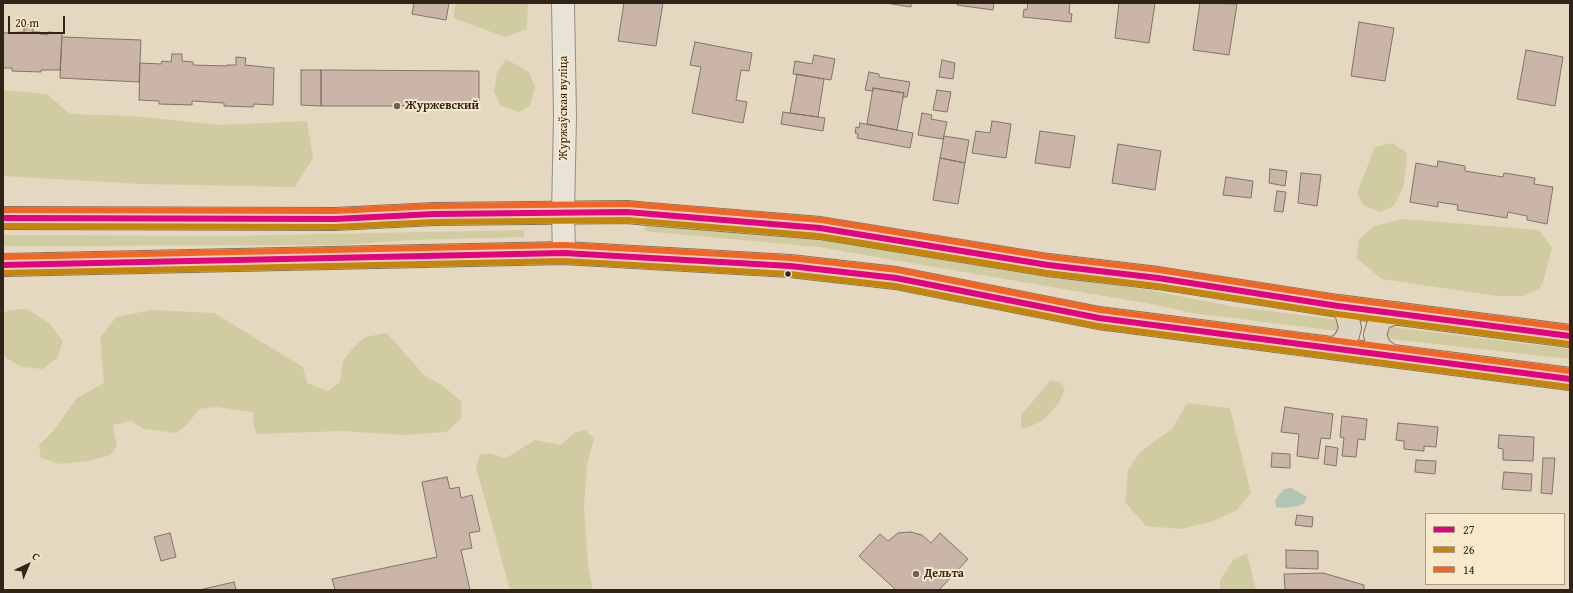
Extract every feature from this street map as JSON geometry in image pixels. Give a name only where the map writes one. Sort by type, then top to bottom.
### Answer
[{"type":"main road","points":[[3,218],[334,219],[434,214],[563,214],[627,212],[820,228],[1048,265],[1158,278],[1338,306],[1570,336]]},
{"type":"main road","points":[[3,265],[564,253],[790,266],[896,278],[1099,318],[1570,379]]},
{"type":"main road","points":[[1332,348],[1339,346],[1344,341],[1350,328],[1347,315],[1338,306]]},
{"type":"main road","points":[[1391,356],[1380,348],[1375,335],[1379,322],[1384,317],[1396,313]]},
{"type":"street","name":"Журжаўская вуліца","points":[[563,3],[565,116],[563,214],[564,253]]},
{"type":"shaded area","points":[[456,3],[528,3],[527,29],[505,37],[453,18]]},
{"type":"shaded area","points":[[506,59],[529,72],[535,87],[530,106],[519,112],[501,106],[494,92],[497,72]]},
{"type":"shaded area","points":[[3,90],[47,94],[70,114],[134,116],[219,125],[307,121],[313,158],[295,187],[141,184],[3,176]]},
{"type":"shaded area","points":[[1392,143],[1407,153],[1404,185],[1394,206],[1380,212],[1363,205],[1357,193],[1375,147]]},
{"type":"shaded area","points":[[1403,219],[1539,230],[1552,248],[1543,282],[1539,289],[1524,296],[1497,296],[1382,279],[1356,258],[1359,239],[1374,226]]},
{"type":"shaded area","points":[[646,225],[820,238],[1148,290],[1231,306],[1339,320],[1341,329],[1336,331],[1193,313],[1151,304],[818,247],[644,231]]},
{"type":"shaded area","points":[[524,230],[524,237],[412,240],[342,245],[3,246],[3,235],[228,236]]},
{"type":"shaded area","points":[[27,309],[49,323],[63,341],[57,358],[43,369],[22,367],[6,358],[3,353],[3,315],[8,310]]},
{"type":"shaded area","points":[[151,310],[214,313],[303,367],[307,383],[328,391],[340,382],[343,361],[353,348],[365,337],[387,333],[425,376],[442,385],[462,402],[461,419],[446,432],[404,435],[342,431],[257,434],[254,426],[253,412],[216,407],[199,409],[187,425],[176,433],[144,429],[131,421],[113,425],[117,446],[110,455],[90,461],[60,464],[41,458],[39,445],[54,430],[77,398],[104,383],[100,338],[116,317]]},
{"type":"shaded area","points":[[1391,327],[1570,349],[1570,359],[1390,339],[1385,335],[1387,329]]},
{"type":"shaded area","points":[[1050,381],[1061,382],[1065,389],[1058,404],[1043,420],[1027,428],[1021,427],[1021,415]]},
{"type":"shaded area","points":[[1187,403],[1230,408],[1251,493],[1237,510],[1211,522],[1180,529],[1146,526],[1125,502],[1128,470],[1140,452],[1172,429]]},
{"type":"shaded area","points":[[585,430],[594,438],[587,466],[584,506],[588,566],[593,590],[510,590],[476,467],[480,454],[491,454],[506,458],[535,440],[561,445],[574,433]]},
{"type":"shaded area","points":[[1291,488],[1307,497],[1304,503],[1298,506],[1282,508],[1276,507],[1275,501],[1279,495],[1284,489]]},
{"type":"shaded area","points":[[1247,553],[1256,590],[1220,590],[1220,580],[1233,560]]},
{"type":"building","points":[[414,3],[449,3],[446,20],[412,14]]},
{"type":"building","points":[[624,3],[663,3],[656,46],[618,41]]},
{"type":"building","points":[[886,3],[911,3],[911,7]]},
{"type":"building","points":[[958,3],[994,3],[993,10],[957,5]]},
{"type":"building","points":[[1028,3],[1070,3],[1069,13],[1072,14],[1071,22],[1023,17],[1024,9],[1027,10]]},
{"type":"building","points":[[1119,3],[1155,3],[1149,43],[1115,38]]},
{"type":"building","points":[[1200,3],[1237,4],[1229,55],[1193,50]]},
{"type":"building","points":[[1359,22],[1394,28],[1385,81],[1351,76]]},
{"type":"building","points":[[24,24],[33,25],[33,32],[40,32],[40,34],[48,35],[48,32],[62,33],[60,70],[41,70],[41,72],[12,71],[12,68],[3,68],[3,33],[24,32]]},
{"type":"building","points":[[62,37],[141,40],[139,82],[60,78]]},
{"type":"building","points":[[695,42],[752,53],[749,71],[741,70],[736,100],[747,102],[743,123],[692,113],[701,67],[690,65]]},
{"type":"building","points":[[1526,50],[1563,57],[1555,106],[1517,99]]},
{"type":"building","points":[[172,54],[182,54],[182,61],[193,62],[193,65],[236,65],[236,57],[246,58],[245,65],[274,68],[273,105],[254,104],[253,107],[224,106],[224,103],[192,101],[192,105],[159,104],[159,101],[139,100],[140,63],[161,64],[162,61],[171,62]]},
{"type":"building","points":[[814,55],[835,59],[831,80],[793,74],[795,61],[812,64]]},
{"type":"building","points":[[942,60],[955,63],[953,79],[939,77]]},
{"type":"building","points":[[301,70],[321,70],[321,106],[301,105]]},
{"type":"building","points":[[321,70],[479,71],[479,106],[321,106]]},
{"type":"building","points":[[869,72],[879,74],[879,77],[910,82],[907,97],[903,97],[904,93],[873,88],[873,91],[865,90]]},
{"type":"building","points":[[797,74],[824,79],[818,117],[790,113]]},
{"type":"building","points":[[873,88],[904,93],[897,130],[867,124]]},
{"type":"building","points":[[937,90],[951,92],[947,112],[933,110]]},
{"type":"building","points":[[783,112],[825,118],[823,131],[781,124]]},
{"type":"building","points":[[922,113],[932,115],[931,119],[947,122],[943,139],[918,135]]},
{"type":"building","points":[[992,121],[1011,124],[1006,158],[972,153],[976,131],[990,133]]},
{"type":"building","points":[[860,123],[913,133],[910,148],[857,138],[858,134],[855,133],[856,127],[859,128]]},
{"type":"building","points":[[1040,131],[1075,136],[1070,168],[1035,163]]},
{"type":"building","points":[[944,136],[969,140],[965,163],[940,158]]},
{"type":"building","points":[[1118,144],[1161,151],[1155,190],[1112,183]]},
{"type":"building","points":[[940,158],[965,163],[958,204],[933,200]]},
{"type":"building","points":[[1438,161],[1465,166],[1465,171],[1503,177],[1504,173],[1535,178],[1534,184],[1553,187],[1547,224],[1527,220],[1527,216],[1508,212],[1507,218],[1457,210],[1458,205],[1438,202],[1438,207],[1410,202],[1416,163],[1437,167]]},
{"type":"building","points":[[1270,169],[1287,171],[1285,186],[1269,183]]},
{"type":"building","points":[[1301,173],[1321,175],[1317,206],[1298,203]]},
{"type":"building","points":[[1226,177],[1253,181],[1251,198],[1223,195]]},
{"type":"building","points":[[1277,191],[1286,192],[1283,212],[1274,211]]},
{"type":"building","points":[[1285,407],[1333,414],[1330,439],[1321,438],[1318,459],[1297,456],[1299,434],[1281,432]]},
{"type":"building","points":[[1342,416],[1367,419],[1365,440],[1358,439],[1356,457],[1342,456],[1344,438],[1340,437]]},
{"type":"building","points":[[1398,423],[1438,427],[1436,447],[1424,446],[1424,451],[1404,449],[1404,441],[1396,440]]},
{"type":"building","points":[[1499,435],[1534,437],[1533,461],[1503,460],[1503,449],[1498,448]]},
{"type":"building","points":[[1326,446],[1338,448],[1336,466],[1324,464]]},
{"type":"building","points":[[1272,453],[1290,454],[1290,468],[1271,467]]},
{"type":"building","points":[[1543,458],[1555,458],[1552,494],[1541,493]]},
{"type":"building","points":[[1416,460],[1436,461],[1435,474],[1415,472]]},
{"type":"building","points":[[1504,472],[1532,474],[1531,491],[1502,489]]},
{"type":"building","points":[[447,477],[450,489],[459,487],[461,498],[472,495],[480,531],[469,533],[472,548],[461,550],[470,590],[335,590],[332,579],[437,557],[422,482]]},
{"type":"building","points":[[1297,515],[1313,517],[1312,527],[1295,525]]},
{"type":"building","name":"Дельта","points":[[910,532],[922,535],[931,543],[940,533],[968,559],[939,590],[896,590],[859,556],[880,534],[888,541],[898,533]]},
{"type":"building","points":[[170,533],[176,557],[161,561],[154,537]]},
{"type":"building","points":[[1286,550],[1318,551],[1318,569],[1286,568]]},
{"type":"building","points":[[1323,573],[1364,585],[1364,590],[1285,590],[1284,574]]},
{"type":"building","points":[[234,582],[236,590],[199,590]]},
{"type":"transit line","name":"14","points":[[3,210],[335,211],[434,206],[628,204],[821,220],[1049,257],[1159,270],[1339,298],[1570,328]]},
{"type":"transit line","name":"27","points":[[3,218],[335,219],[434,214],[627,212],[820,228],[1048,265],[1158,278],[1338,306],[1570,336]]},
{"type":"transit line","name":"26","points":[[3,226],[335,227],[434,222],[627,220],[819,236],[1047,273],[1157,286],[1337,314],[1569,344]]},
{"type":"transit line","name":"14","points":[[3,257],[564,245],[790,258],[898,270],[1100,310],[1570,371]]},
{"type":"transit line","name":"27","points":[[3,265],[564,253],[790,266],[896,278],[1099,318],[1570,379]]},
{"type":"transit line","name":"26","points":[[3,273],[564,261],[789,274],[895,286],[1098,326],[1569,387]]},
{"type":"place","name":"Журжевский","points":[[397,106]]},
{"type":"place","name":"Дельта","points":[[916,574]]}]
